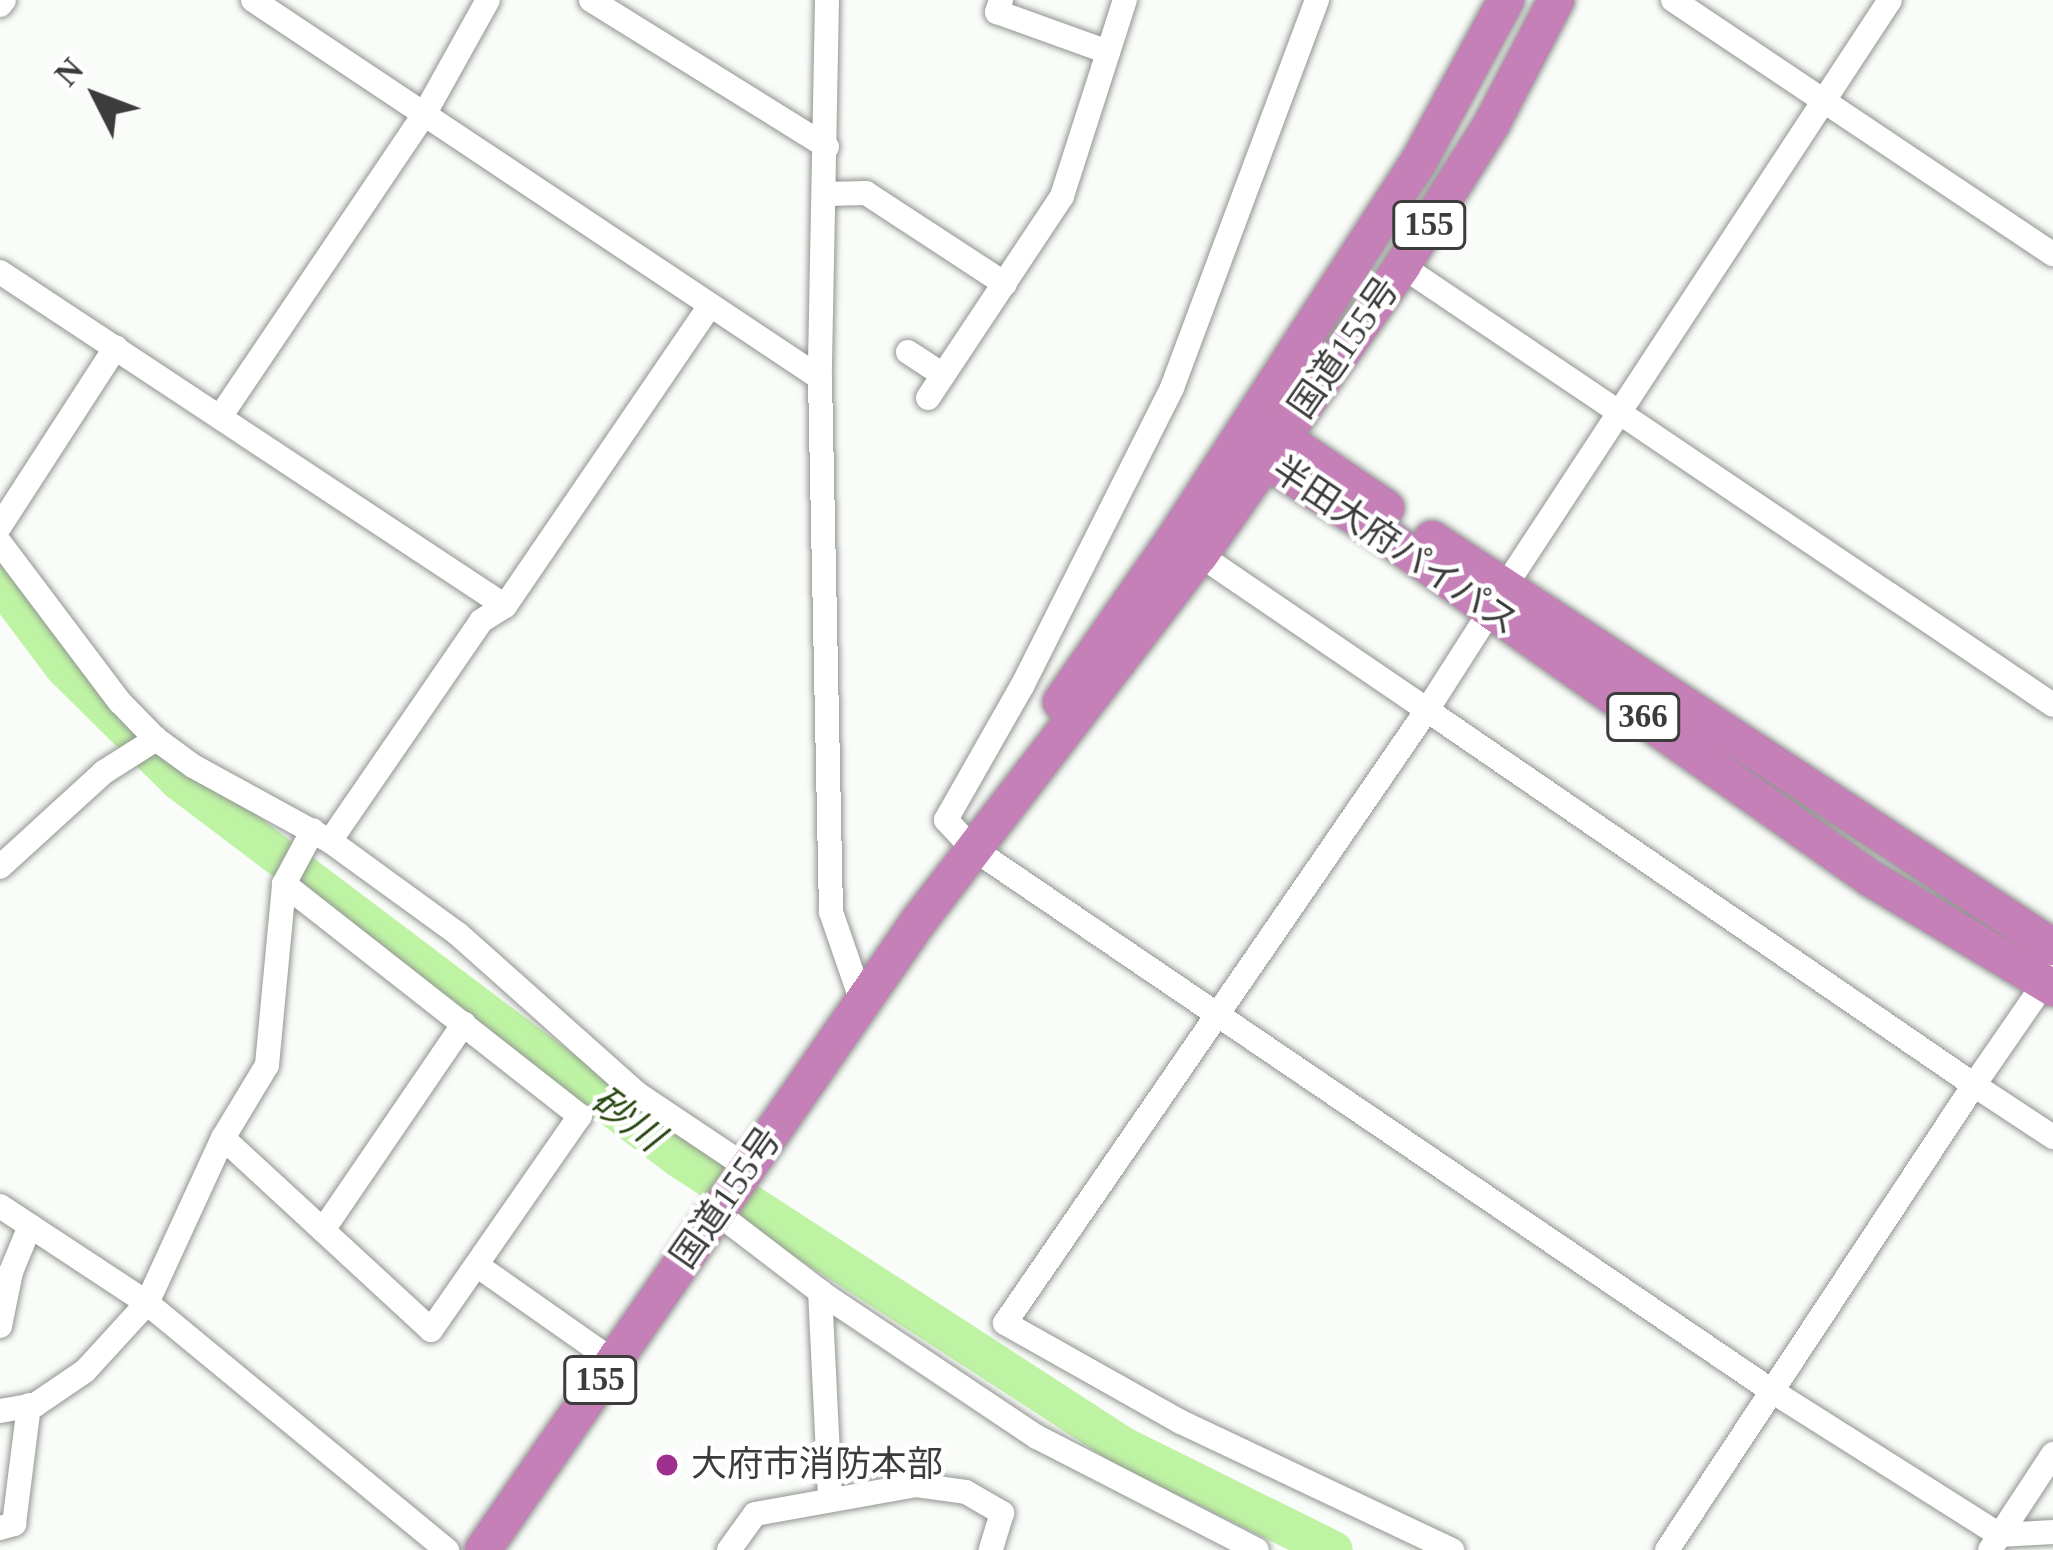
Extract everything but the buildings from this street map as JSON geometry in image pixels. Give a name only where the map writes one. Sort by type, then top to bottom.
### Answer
[{"type":"highway","name":"国道155号","points":[[483,1550],[972,848],[1200,555],[1506,0]]},
{"type":"highway","name":"国道155号","points":[[972,848],[1002,790],[1402,266],[1491,125],[1556,0]]},
{"type":"highway","name":"半田大府パイパス","points":[[1263,443],[1498,599],[2053,947]]},
{"type":"highway","name":"半田大府パイパス","points":[[1498,599],[1870,878],[2051,981]]},
{"type":"street","points":[[253,0],[820,378]]},
{"type":"street","points":[[220,417],[425,112],[488,0]]},
{"type":"street","points":[[591,0],[827,147]]},
{"type":"street","points":[[827,0],[820,378],[831,706],[831,912],[862,1005]]},
{"type":"street","points":[[1001,0],[998,12],[1108,52]]},
{"type":"street","points":[[928,398],[1062,196],[1125,0]]},
{"type":"street","points":[[1317,0],[1172,388],[1022,686],[946,820],[972,848],[1995,1543],[2053,1532]]},
{"type":"street","points":[[1673,0],[2053,254]]},
{"type":"street","points":[[1452,1550],[1181,1421],[1005,1323],[1214,1013],[1427,710],[1890,0]]},
{"type":"street","points":[[826,194],[866,193],[1004,284]]},
{"type":"street","points":[[1402,266],[2053,705]]},
{"type":"street","points":[[0,272],[505,606]]},
{"type":"street","points":[[0,1411],[29,1405],[85,1371],[147,1303],[223,1138],[267,1065],[284,883],[481,621],[505,606],[710,306]]},
{"type":"street","points":[[0,526],[116,347]]},
{"type":"street","points":[[908,352],[943,375]]},
{"type":"street","points":[[0,543],[120,702],[156,739],[193,766],[318,834],[458,934],[639,1096],[747,1168]]},
{"type":"street","points":[[1200,555],[2053,1136]]},
{"type":"street","points":[[0,867],[104,772],[156,739]]},
{"type":"street","points":[[223,1138],[431,1330],[580,1116],[284,883]]},
{"type":"street","points":[[1667,1550],[1974,1085],[2051,981]]},
{"type":"street","points":[[323,1230],[464,1023]]},
{"type":"street","points":[[0,1206],[147,1303],[447,1550]]},
{"type":"street","points":[[716,1211],[820,1291],[1037,1437],[1257,1550]]},
{"type":"street","points":[[0,1326],[5,1271],[30,1226]]},
{"type":"street","points":[[478,1266],[613,1361]]},
{"type":"street","points":[[820,1291],[830,1499]]},
{"type":"street","points":[[0,1528],[14,1524],[29,1405]]},
{"type":"street","points":[[1995,1543],[2053,1454]]},
{"type":"street","points":[[729,1550],[755,1514],[916,1485],[966,1492],[1002,1513],[991,1550]]},
{"type":"waterway","name":"砂川","points":[[0,582],[64,667],[178,780],[679,1158],[1123,1446],[1333,1550]]},
{"type":"place","name":"大府市消防本部","points":[[667,1465]]}]
